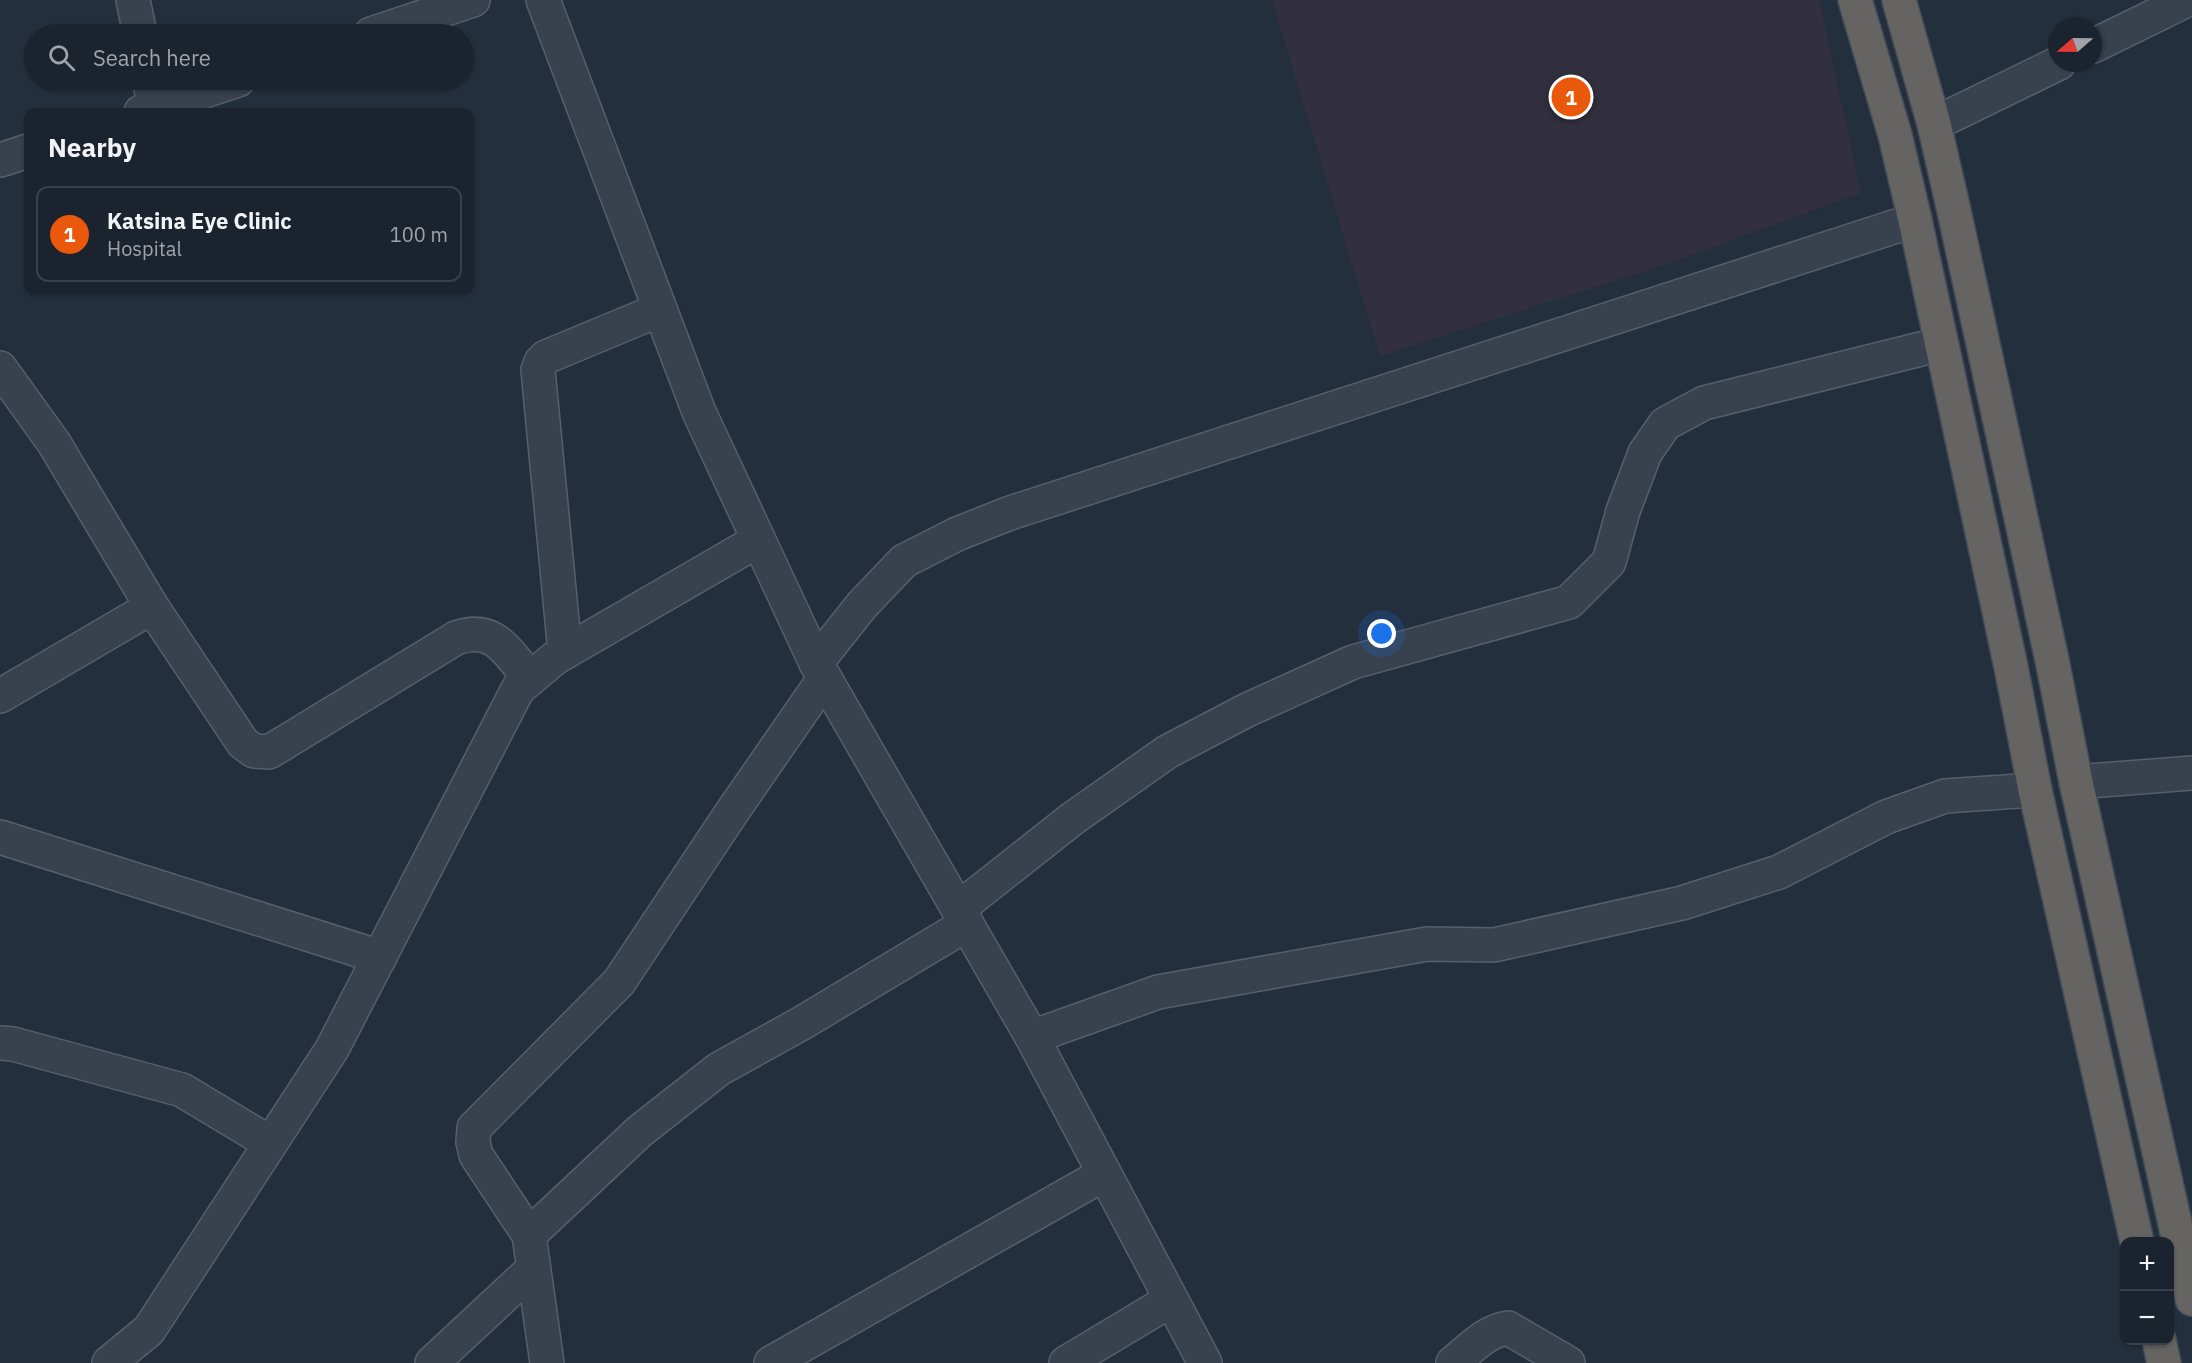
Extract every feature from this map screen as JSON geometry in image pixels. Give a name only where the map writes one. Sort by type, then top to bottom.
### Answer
[{"type":"highway","points":[[1855,0],[1894,135],[1915,220],[2011,667],[2035,790],[2136,1237]]},
{"type":"highway","points":[[1899,0],[1934,124],[2052,660],[2076,782],[2192,1299]]},
{"type":"highway","points":[[2011,667],[2052,660]]},
{"type":"highway","points":[[2160,1345],[2164,1363]]},
{"type":"street","points":[[133,0],[138,24]]},
{"type":"street","points":[[401,24],[473,0]]},
{"type":"street","points":[[543,0],[699,412],[820,671],[1032,1036],[1205,1363]]},
{"type":"street","points":[[2102,42],[2187,0]]},
{"type":"street","points":[[1934,124],[2048,68]]},
{"type":"street","points":[[148,100],[193,90]]},
{"type":"street","points":[[0,160],[24,152]]},
{"type":"street","points":[[547,1363],[528,1234],[476,1155],[473,1143],[474,1128],[619,982],[732,812],[862,605],[904,561],[957,534],[989,521],[1915,220]]},
{"type":"street","points":[[565,652],[538,370],[546,357],[659,310]]},
{"type":"street","points":[[528,1234],[640,1131],[719,1069],[802,1023],[962,917],[1072,819],[1167,752],[1247,710],[1353,662],[1569,602],[1609,562],[1623,511],[1646,453],[1665,424],[1704,403],[1941,344]]},
{"type":"street","points":[[0,368],[54,443],[152,606],[243,743],[254,751],[269,752],[456,638],[467,634],[484,634],[501,645],[530,679]]},
{"type":"street","points":[[109,1363],[149,1330],[332,1049],[518,689],[565,652],[757,540]]},
{"type":"street","points":[[0,696],[152,606]]},
{"type":"street","points":[[2076,782],[2192,772]]},
{"type":"street","points":[[1032,1036],[1158,992],[1427,944],[1494,945],[1683,903],[1779,872],[1886,817],[1945,795],[2035,790]]},
{"type":"street","points":[[1,838],[380,957]]},
{"type":"street","points":[[0,1043],[13,1044],[182,1090],[270,1143]]},
{"type":"street","points":[[771,1363],[1104,1174]]},
{"type":"street","points":[[432,1363],[533,1269]]},
{"type":"street","points":[[1066,1363],[1171,1300]]},
{"type":"street","points":[[1453,1363],[1497,1330],[1508,1328],[1568,1363]]},
{"type":"shaded area","points":[[1272,0],[1819,0],[1861,193],[1664,265],[1380,356]]},
{"type":"place","name":"Katsina Eye Clinic","points":[[1571,97]]}]
